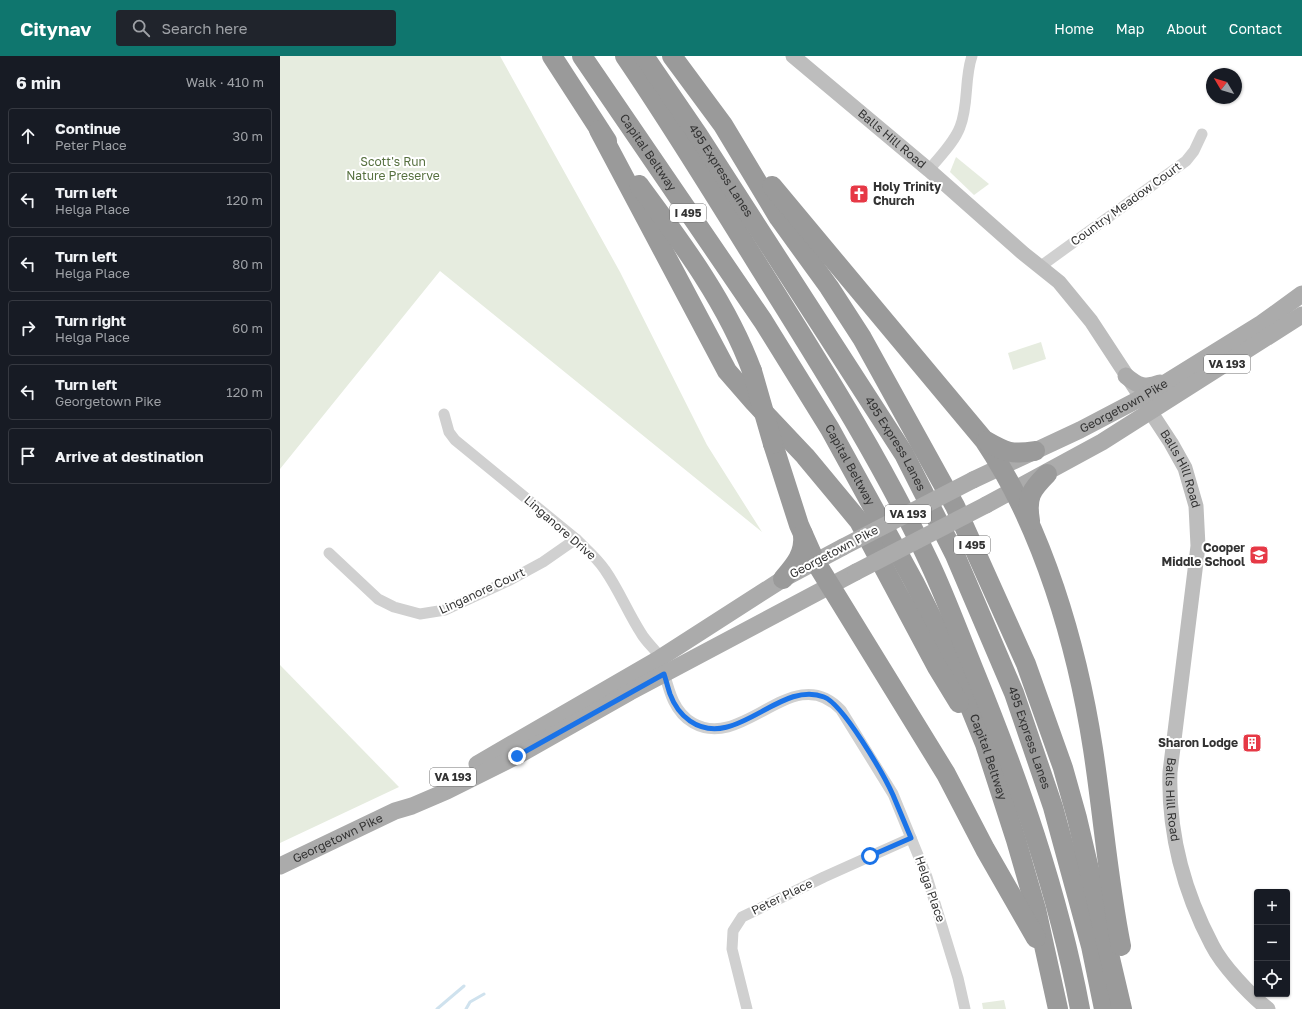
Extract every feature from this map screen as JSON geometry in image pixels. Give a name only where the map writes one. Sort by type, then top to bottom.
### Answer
[{"type":"highway","name":"Capital Beltway","points":[[582,56],[763,321],[830,429],[914,582],[942,638],[985,744],[1036,909],[1057,1000]]},
{"type":"highway","name":"495 Express Lanes","points":[[625,56],[669,121],[825,372],[879,467],[931,565],[1001,738],[1040,849],[1080,1009]]},
{"type":"highway","name":"495 Express Lanes","points":[[644,56],[702,142],[904,454],[955,555],[1014,693],[1053,808],[1091,946],[1104,1009]]},
{"type":"highway","name":"I 495","points":[[672,56],[723,125],[779,218],[829,287],[853,325],[893,392],[955,506],[1026,664],[1067,783],[1077,818],[1122,1009]]},
{"type":"highway","points":[[554,59],[599,130],[674,232],[724,310],[744,350],[752,371],[772,444],[803,534],[815,561],[946,774],[985,849],[1042,948],[1057,1000]]},
{"type":"highway","points":[[723,125],[755,166],[984,440],[1001,466],[1031,529],[1053,588],[1084,698],[1093,748],[1117,927],[1134,1009]]},
{"type":"highway","points":[[599,130],[727,371],[810,461],[859,521],[937,667],[985,744]]},
{"type":"highway","points":[[984,440],[1010,453],[1019,454],[1034,451]]},
{"type":"highway","points":[[1031,529],[1027,507],[1030,495],[1047,474]]},
{"type":"highway","points":[[782,579],[801,554],[804,545],[803,534]]},
{"type":"main road","name":"Georgetown Pike","points":[[395,811],[412,806],[447,791],[517,756],[630,692],[662,666],[782,579],[973,480],[1094,423],[1141,398],[1266,320],[1302,294]]},
{"type":"main road","name":"Georgetown Pike","points":[[280,866],[395,811],[410,801],[474,766],[662,666],[830,585],[1047,474],[1151,412],[1302,315]]},
{"type":"main road","points":[[1126,376],[1139,386],[1146,387],[1172,379]]},
{"type":"street","name":"Balls Hill Road","points":[[793,56],[929,170],[1024,254],[1041,266],[1076,300],[1151,412],[1185,468],[1192,486],[1198,523],[1198,546],[1170,772],[1170,802],[1175,840],[1184,876],[1212,946],[1254,998],[1268,1009]]},
{"type":"street","points":[[929,170],[955,138],[961,126],[964,112],[966,79],[972,56]]},
{"type":"street","name":"Country Meadow Court","points":[[1041,266],[1186,161],[1194,151],[1202,134]]},
{"type":"street","name":"Linganore Drive","points":[[444,414],[449,432],[459,444],[576,539],[594,556],[605,569],[641,634],[662,666]]},
{"type":"street","name":"Linganore Court","points":[[329,553],[378,599],[401,610],[420,614],[445,610],[510,580],[543,562],[576,539]]},
{"type":"street","name":"Helga Place","points":[[662,666],[670,693],[677,708],[684,716],[698,725],[713,729],[743,721],[780,703],[803,694],[813,694],[832,701],[841,710],[889,787],[911,838],[938,908],[958,978],[965,1009]]},
{"type":"street","name":"Peter Place","points":[[747,1009],[732,949],[733,931],[742,917],[824,876],[911,838]]},
{"type":"green space","name":"Scott's Run Nature Preserve","points":[[280,56],[500,56],[620,272],[707,445],[762,532],[440,271],[280,469]]},
{"type":"green space","points":[[956,157],[989,184],[974,195],[950,172]]},
{"type":"green space","points":[[1041,342],[1046,359],[1013,370],[1008,353]]},
{"type":"green space","points":[[280,665],[399,787],[280,843]]},
{"type":"green space","points":[[1004,1000],[1006,1009],[983,1009],[982,1003]]},
{"type":"waterway","points":[[437,1009],[464,986]]},
{"type":"waterway","points":[[466,1009],[470,1002],[484,994]]},
{"type":"place","name":"Holy Trinity Church","points":[[859,194]]},
{"type":"place","name":"Cooper Middle School","points":[[1259,555]]},
{"type":"place","name":"Sharon Lodge","points":[[1252,743]]},
{"type":"route","points":[[517,756],[664,674],[677,708],[684,716],[693,723],[713,729],[743,721],[793,697],[803,694],[813,694],[824,697],[832,701],[841,710],[877,767],[893,794],[911,838],[870,856]]}]
